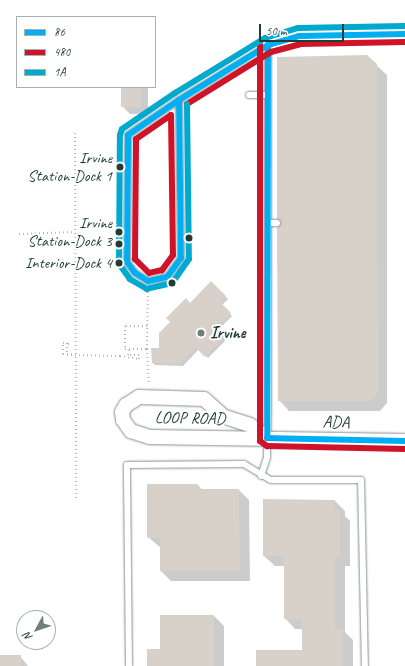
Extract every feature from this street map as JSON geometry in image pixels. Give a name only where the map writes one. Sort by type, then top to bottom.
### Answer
[{"type":"street","points":[[268,46],[299,36],[405,34]]},
{"type":"street","name":"LOOP ROAD","points":[[150,396],[204,399],[223,416],[250,425],[267,438],[149,437],[128,428],[123,420],[122,412],[131,400],[150,396]]},
{"type":"street","name":"ADA","points":[[267,438],[405,441]]},
{"type":"lane","points":[[261,476],[267,457],[268,46]]},
{"type":"lane","points":[[179,100],[181,258],[167,277],[148,281],[135,273],[127,262],[128,135],[179,100],[268,46]]},
{"type":"lane","points":[[249,95],[268,95]]},
{"type":"lane","points":[[268,223],[277,224]]},
{"type":"lane","points":[[129,666],[127,465],[244,464],[261,476],[270,480],[361,480],[365,666]]},
{"type":"path","points":[[75,133],[76,500]]},
{"type":"path","points":[[19,234],[75,232]]},
{"type":"path","points":[[148,281],[146,349],[150,396]]},
{"type":"path","points":[[146,349],[125,349],[125,326],[147,326]]},
{"type":"path","points":[[76,354],[64,354],[63,343],[67,343],[67,355],[120,356],[126,359],[139,359],[139,355],[128,355],[129,349]]},
{"type":"building","points":[[367,55],[377,64],[378,393],[370,401],[278,401],[277,227],[281,223],[277,219],[277,57]]},
{"type":"building","points":[[121,88],[141,88],[141,107],[121,107]]},
{"type":"building","points":[[211,281],[226,296],[220,302],[231,313],[217,327],[226,336],[205,357],[196,348],[180,364],[152,363],[151,348],[159,348],[159,333],[170,322],[166,318],[186,298],[190,303]]},
{"type":"building","points":[[147,484],[198,484],[198,489],[239,489],[240,571],[160,571],[160,538],[147,538]]},
{"type":"building","points":[[263,499],[335,500],[335,510],[340,510],[340,556],[335,556],[335,629],[343,629],[343,666],[256,666],[256,650],[302,650],[302,619],[284,619],[284,556],[263,556]]},
{"type":"building","points":[[160,615],[214,615],[214,666],[147,666],[147,649],[160,649]]},
{"type":"building","points":[[0,655],[21,655],[21,666],[0,666]]},
{"type":"transit line","name":"1A","points":[[187,104],[189,259],[172,283],[147,289],[130,279],[119,264],[120,135],[122,129],[175,93],[265,38],[298,28],[405,26]]},
{"type":"transit line","name":"86","points":[[179,100],[268,45],[299,36],[405,34]]},
{"type":"transit line","name":"480","points":[[187,104],[271,52],[300,44],[405,42]]},
{"type":"transit line","name":"480","points":[[260,45],[260,441],[267,446],[405,449]]},
{"type":"transit line","name":"86","points":[[268,45],[267,438],[405,441]]},
{"type":"transit line","name":"86","points":[[179,100],[181,258],[167,277],[148,281],[135,273],[127,262],[128,135],[179,100]]},
{"type":"transit line","name":"480","points":[[171,115],[173,255],[162,270],[149,273],[135,259],[136,139],[171,115]]},
{"type":"place","name":"Irvine Station-Dock 1","points":[[120,167]]},
{"type":"place","name":"Irvine Station-Dock 3","points":[[119,232]]},
{"type":"place","name":"Interior-Dock 4","points":[[119,263]]},
{"type":"place","name":"Irvine","points":[[201,333]]}]
